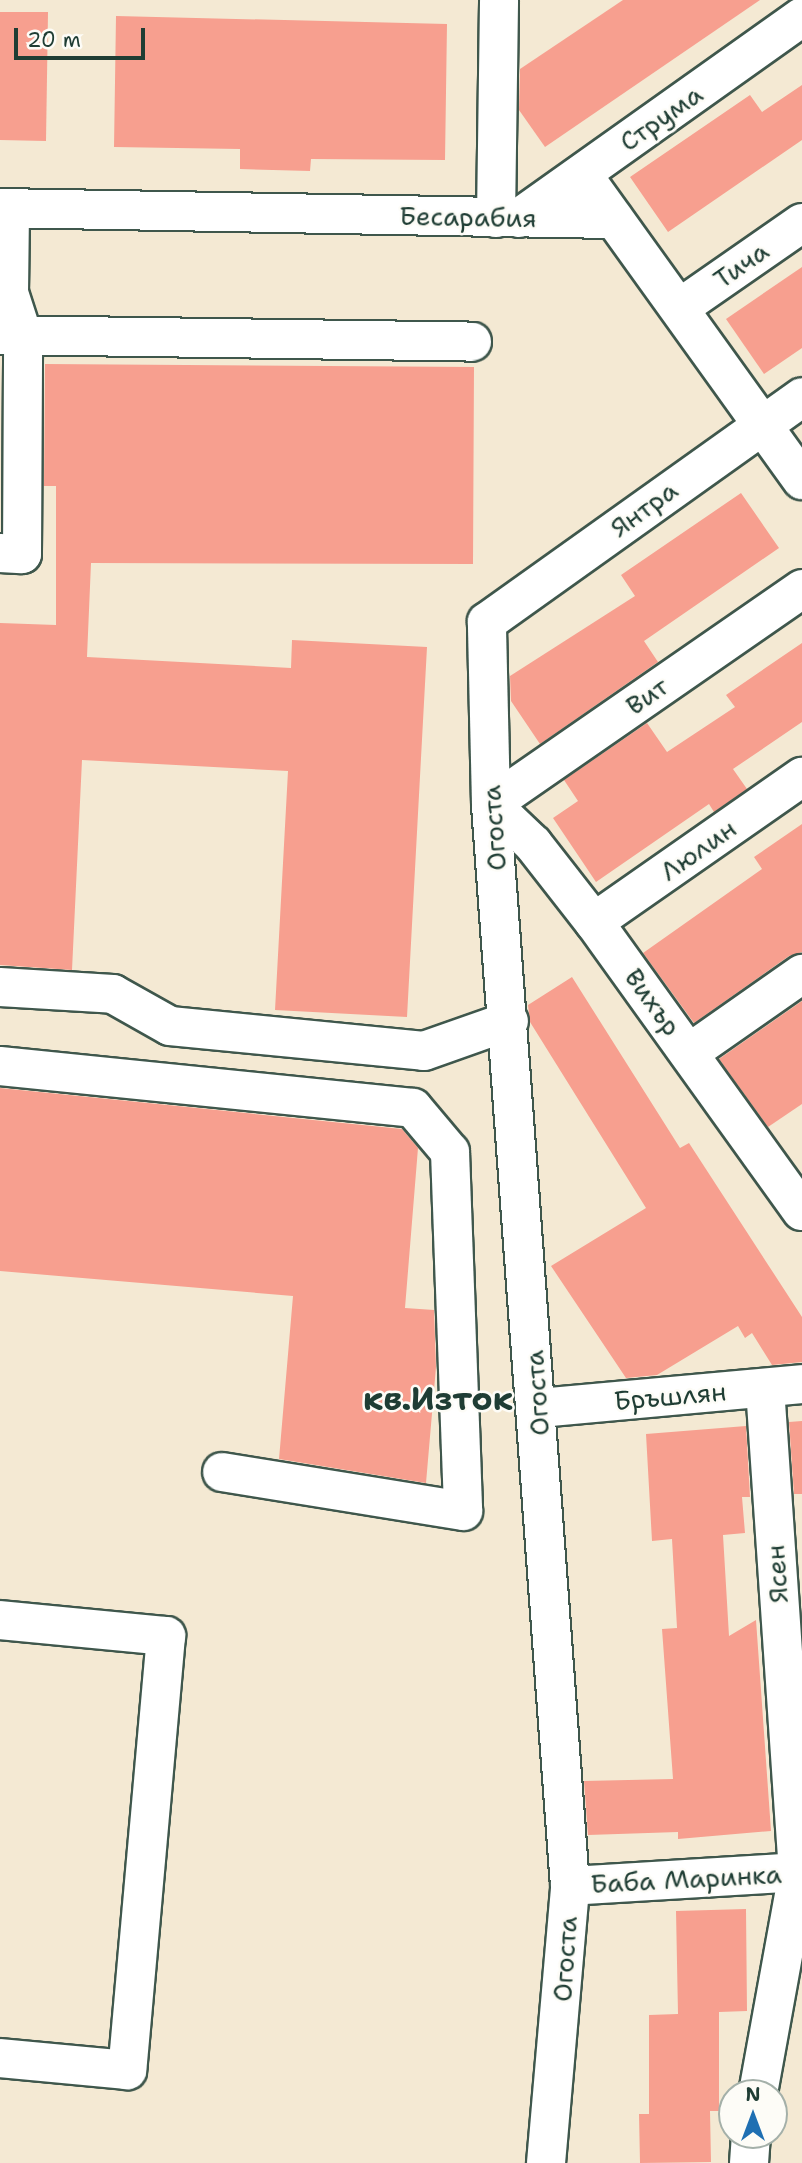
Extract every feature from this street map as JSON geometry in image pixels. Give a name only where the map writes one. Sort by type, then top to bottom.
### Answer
[{"type":"street","points":[[499,0],[507,218]]},
{"type":"street","name":"Струма","points":[[507,218],[582,174],[802,17]]},
{"type":"street","points":[[582,174],[681,307],[802,480]]},
{"type":"street","points":[[0,553],[22,554],[11,448],[11,336],[5,208]]},
{"type":"street","name":"Бесарабия","points":[[5,208],[614,219]]},
{"type":"street","name":"Тича","points":[[681,307],[802,223]]},
{"type":"street","points":[[11,336],[472,342]]},
{"type":"street","name":"Янтра","points":[[487,622],[802,397]]},
{"type":"street","name":"Вит","points":[[491,804],[802,589]]},
{"type":"street","name":"Огоста","points":[[487,622],[491,804],[539,1408],[570,1886],[546,2163]]},
{"type":"street","name":"Люлин","points":[[594,922],[802,777]]},
{"type":"street","name":"Вихър","points":[[491,804],[533,844],[594,922],[800,1203]]},
{"type":"street","points":[[689,1053],[802,974]]},
{"type":"street","points":[[0,987],[113,994],[170,1026],[424,1051],[509,1021]]},
{"type":"street","points":[[0,1066],[413,1108],[450,1152],[463,1511],[222,1472]]},
{"type":"street","name":"Бръшлян","points":[[539,1408],[784,1386]]},
{"type":"street","name":"Ясен","points":[[761,2079],[800,1872],[784,1386]]},
{"type":"street","points":[[0,1620],[166,1636],[127,2070],[0,2058]]},
{"type":"street","name":"Баба Маринка","points":[[570,1886],[800,1872]]},
{"type":"building","points":[[623,0],[760,0],[545,147],[519,110],[520,69]]},
{"type":"building","points":[[0,12],[48,12],[46,141],[0,140]]},
{"type":"building","points":[[116,16],[447,24],[445,160],[311,159],[310,171],[240,169],[240,149],[114,147]]},
{"type":"building","points":[[802,85],[802,140],[668,232],[630,177],[750,95],[762,112]]},
{"type":"building","points":[[802,267],[802,348],[764,374],[726,319]]},
{"type":"building","points":[[45,364],[474,367],[473,564],[91,563],[87,657],[291,668],[292,640],[427,647],[407,1017],[275,1010],[288,771],[82,760],[72,970],[0,965],[0,623],[56,625],[56,486],[44,486]]},
{"type":"building","points":[[741,493],[779,548],[644,641],[658,662],[540,744],[511,701],[510,676],[635,596],[621,575]]},
{"type":"building","points":[[802,643],[802,722],[733,769],[747,789],[714,812],[709,804],[596,882],[553,818],[578,801],[564,780],[647,723],[667,752],[735,707],[726,695]]},
{"type":"building","points":[[802,824],[802,952],[789,956],[694,1023],[643,953],[762,869],[754,857]]},
{"type":"building","points":[[572,977],[680,1148],[689,1143],[802,1317],[802,1362],[772,1365],[752,1333],[745,1338],[738,1326],[657,1375],[626,1378],[551,1266],[646,1208],[530,1022],[528,1005]]},
{"type":"building","points":[[802,1001],[802,1104],[768,1127],[719,1059]]},
{"type":"building","points":[[0,1088],[402,1129],[418,1148],[405,1308],[434,1310],[436,1367],[426,1483],[279,1459],[293,1296],[0,1271]]},
{"type":"building","points":[[802,1421],[802,1494],[794,1494],[789,1422]]},
{"type":"building","points":[[746,1426],[750,1497],[742,1497],[745,1533],[723,1535],[729,1636],[756,1620],[771,1831],[678,1839],[678,1832],[588,1835],[584,1781],[673,1779],[662,1629],[677,1628],[672,1539],[652,1541],[646,1434]]},
{"type":"building","points":[[746,1909],[747,2011],[719,2012],[718,2111],[710,2111],[711,2162],[640,2163],[639,2114],[649,2114],[649,2015],[678,2014],[676,1911]]},
{"type":"district","name":"кв.Изток","points":[[438,1399]]}]
